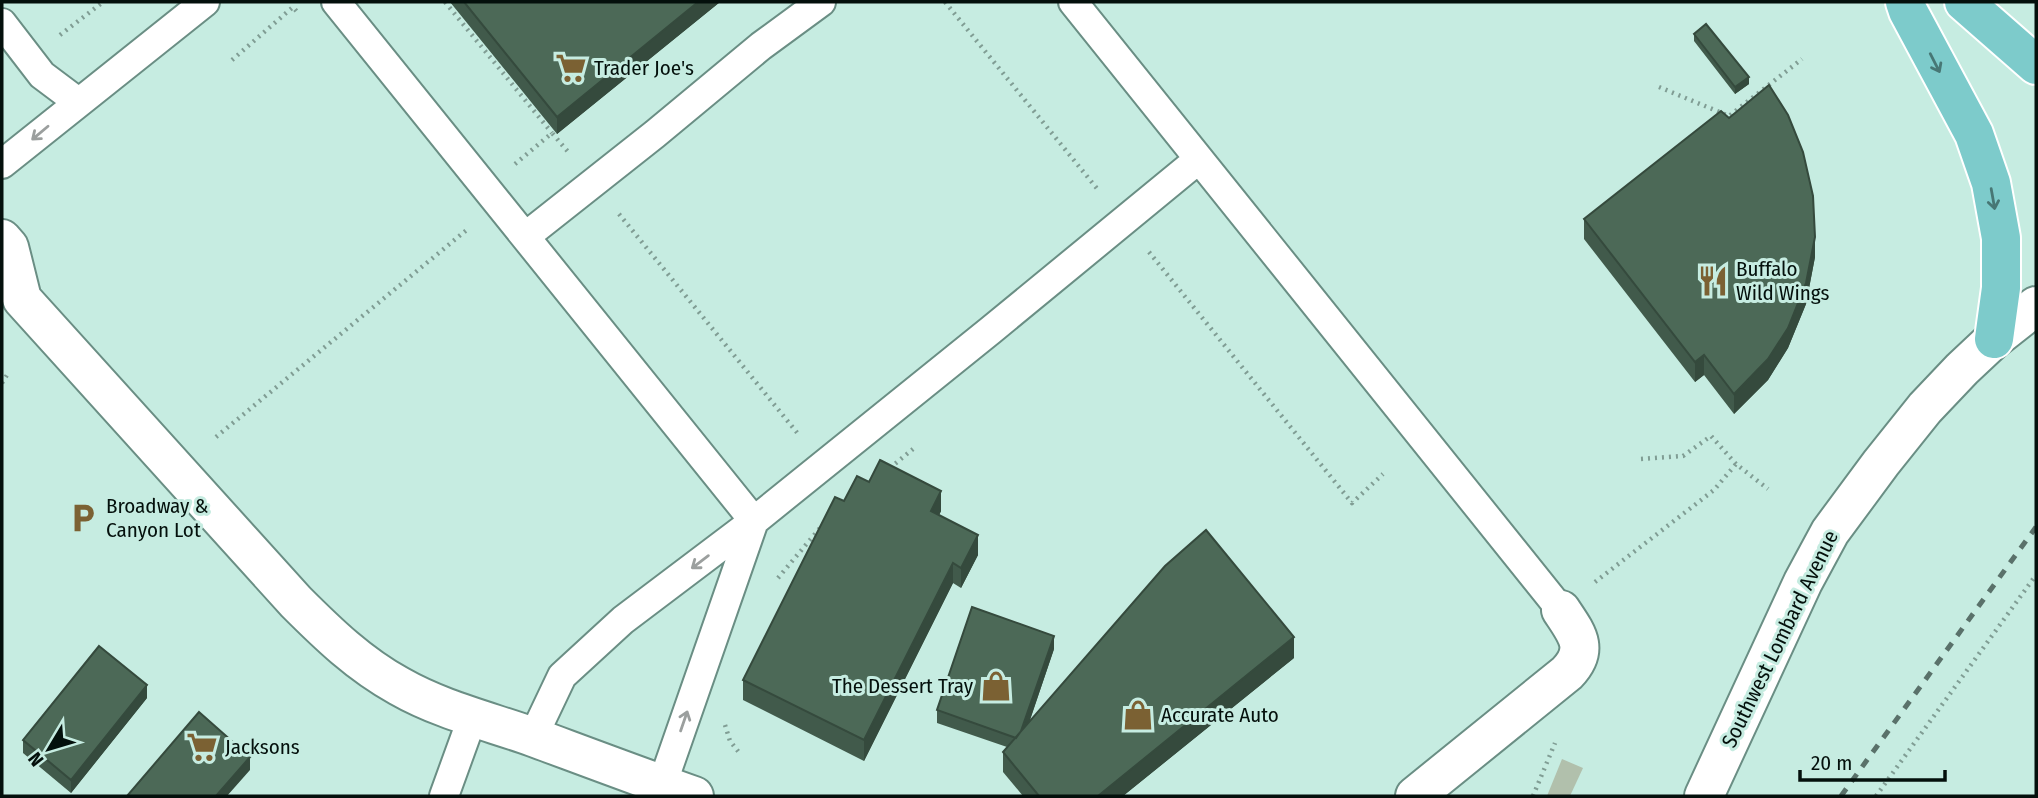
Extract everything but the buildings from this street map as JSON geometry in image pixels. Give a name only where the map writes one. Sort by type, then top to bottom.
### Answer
[{"type":"main road","points":[[1905,2],[1938,71],[1974,134],[1991,183],[2001,238],[2001,288],[1994,339]]},
{"type":"main road","points":[[1964,2],[2036,65]]},
{"type":"street","points":[[2,239],[9,247],[12,296],[332,639],[400,687],[444,707],[678,791]]},
{"type":"street","name":"Southwest Lombard Avenue","points":[[1704,796],[1803,582],[1830,532],[1925,408],[1994,339],[2036,306]]},
{"type":"street","points":[[1415,796],[1577,663],[1580,651],[1579,636],[1561,610]]},
{"type":"lane","points":[[2,164],[205,2]]},
{"type":"lane","points":[[336,2],[754,521]]},
{"type":"lane","points":[[526,236],[761,46],[821,2]]},
{"type":"lane","points":[[1073,2],[1561,610]]},
{"type":"lane","points":[[2,23],[42,75],[78,102]]},
{"type":"lane","points":[[533,737],[562,676],[623,620],[754,521],[1199,159]]},
{"type":"lane","points":[[678,791],[754,521]]},
{"type":"lane","points":[[444,796],[473,716]]},
{"type":"path","points":[[54,40],[96,4],[103,2]]},
{"type":"path","points":[[445,2],[804,441],[834,512],[775,582]]},
{"type":"path","points":[[944,2],[1352,503],[1382,474]]},
{"type":"path","points":[[1659,87],[1729,116],[1802,59]]},
{"type":"path","points":[[216,436],[528,179],[514,163],[552,133]]},
{"type":"path","points":[[2,383],[7,375]]},
{"type":"path","points":[[1641,459],[1683,456],[1711,436],[1736,464],[1768,489]]},
{"type":"path","points":[[884,472],[913,449]]},
{"type":"path","points":[[1561,610],[1714,490],[1736,464]]},
{"type":"path","points":[[1876,796],[2036,575]]},
{"type":"path","points":[[724,719],[730,741],[741,755]]},
{"type":"path","points":[[1532,796],[1555,743]]},
{"type":"green space","points":[[1562,759],[1583,768],[1570,796],[1547,796]]},
{"type":"railway","points":[[1841,796],[2036,527]]},
{"type":"place","name":"Trader Joe's","points":[[571,68]]},
{"type":"place","name":"Buffalo Wild Wings","points":[[1713,281]]},
{"type":"place","name":"Broadway & Canyon Lot","points":[[83,518]]},
{"type":"place","name":"The Dessert Tray","points":[[996,686]]},
{"type":"place","name":"Accurate Auto","points":[[1138,715]]},
{"type":"place","name":"Jacksons","points":[[202,747]]}]
